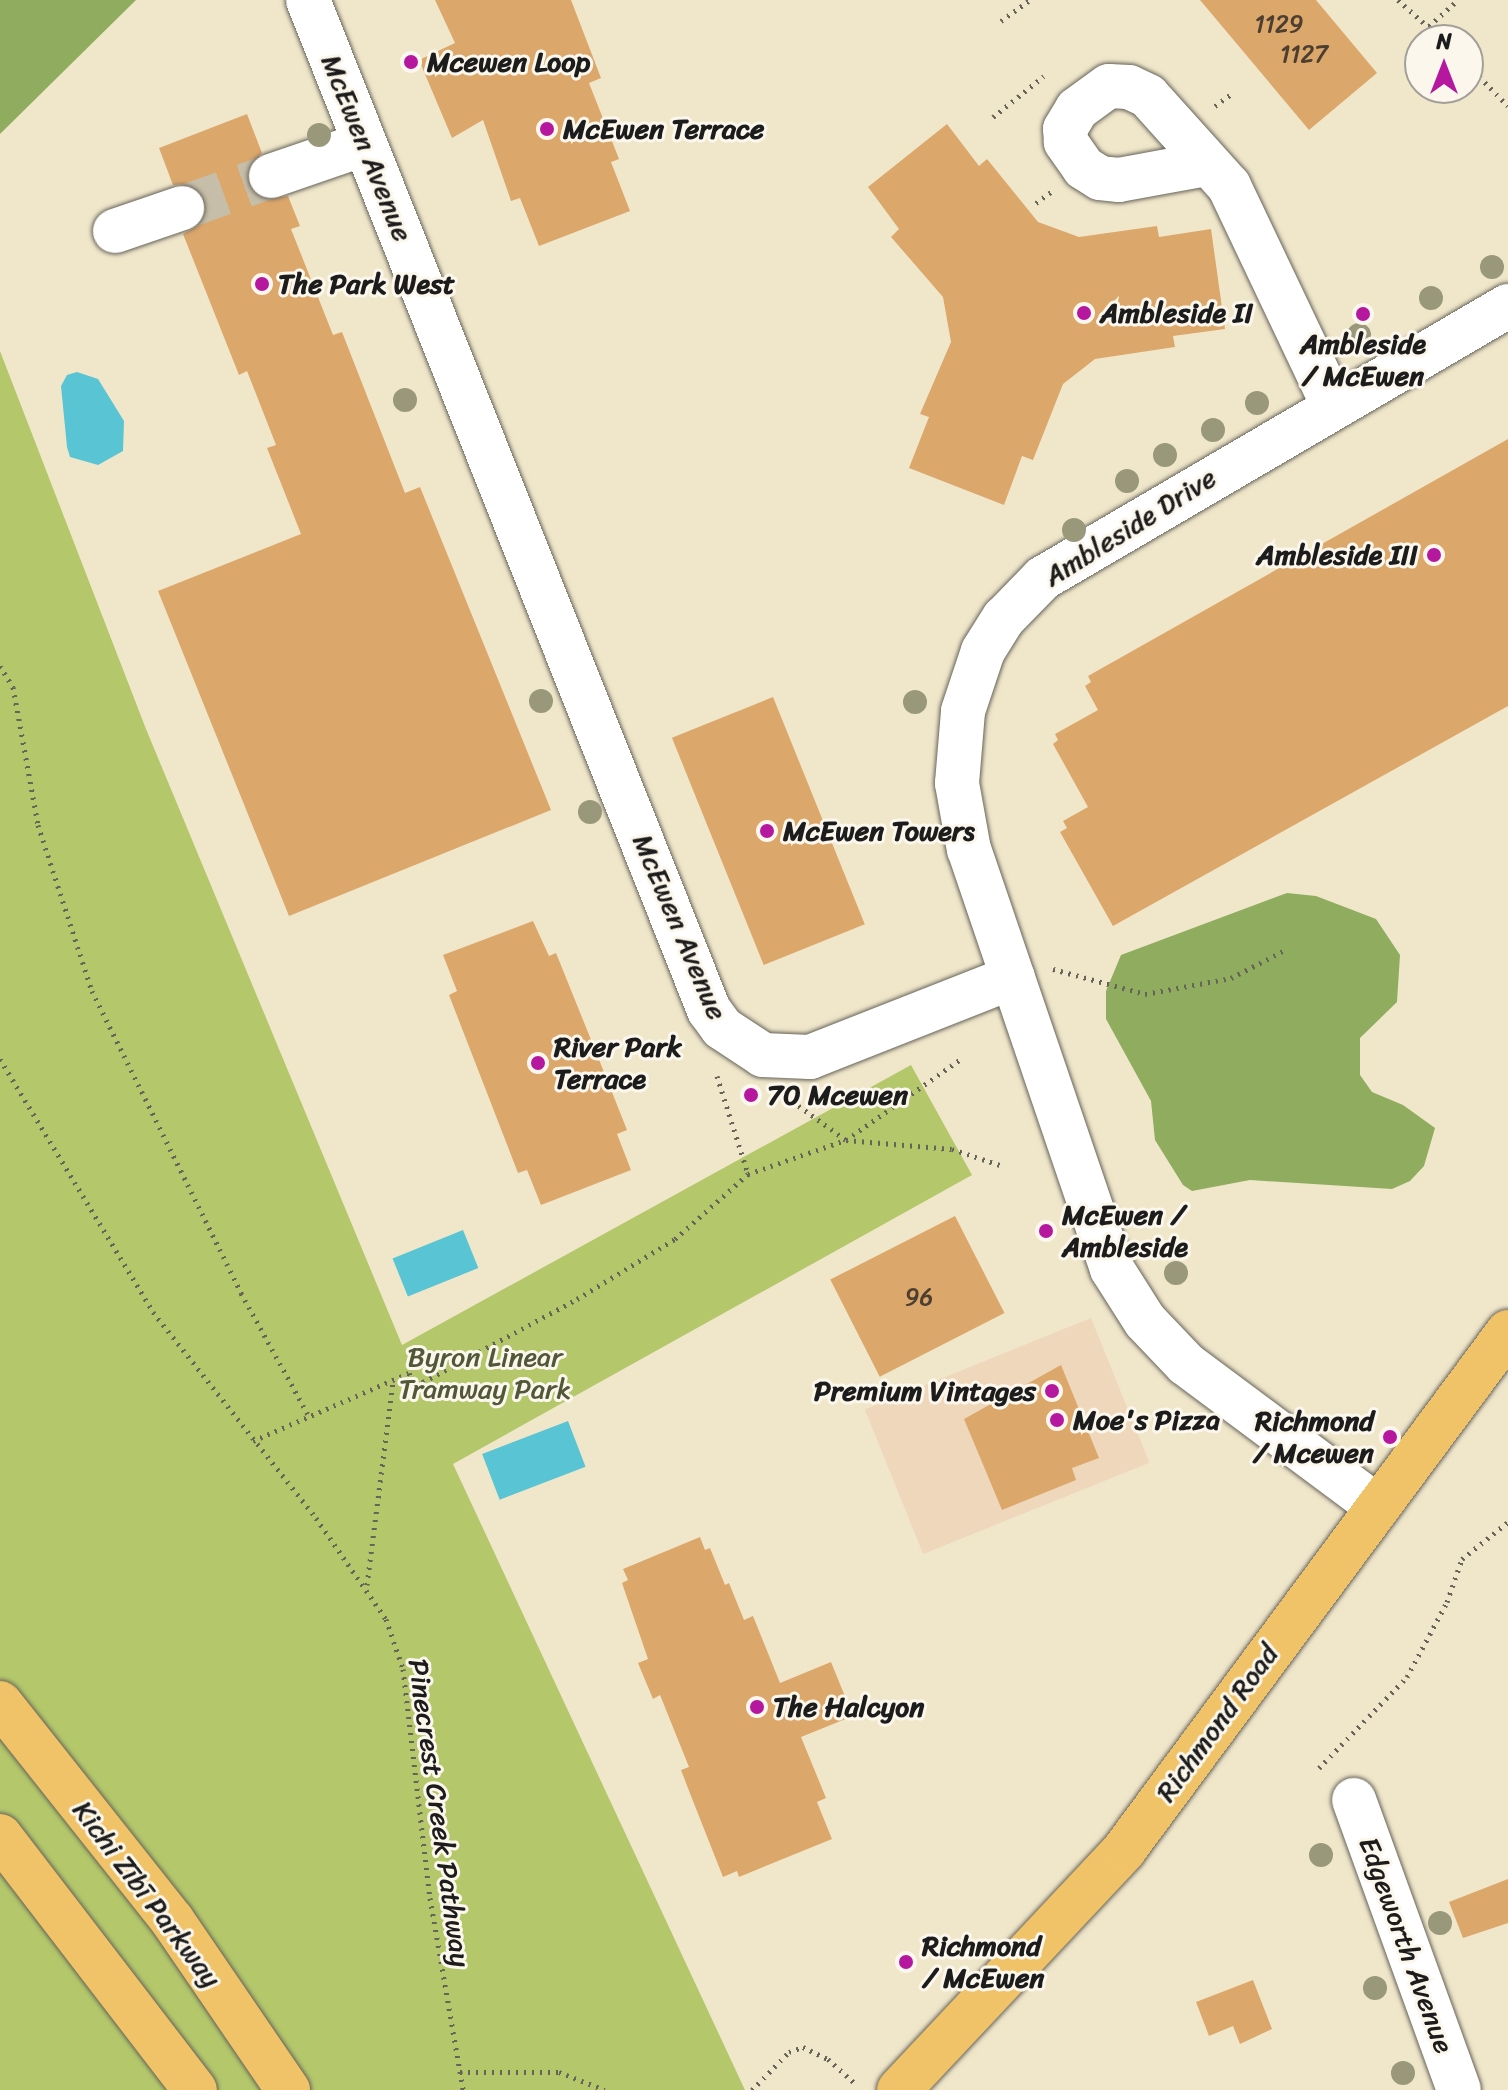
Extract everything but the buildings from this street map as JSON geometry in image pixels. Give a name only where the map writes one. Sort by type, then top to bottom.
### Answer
[{"type":"main road","name":"Richmond Road","points":[[899,2090],[1124,1850],[1508,1332]]},
{"type":"main road","name":"Kichi Zībī Parkway","points":[[0,1703],[172,1920],[288,2090]]},
{"type":"main road","points":[[0,1836],[195,2090]]},
{"type":"street","name":"McEwen Avenue","points":[[308,0],[709,1010],[729,1035],[763,1055],[810,1057],[1013,977]]},
{"type":"street","points":[[271,176],[364,144]]},
{"type":"street","points":[[1206,164],[1229,186],[1333,405]]},
{"type":"street","points":[[115,231],[182,208]]},
{"type":"street","name":"Ambleside Drive","points":[[1013,977],[969,850],[957,783],[963,711],[983,651],[1004,618],[1043,578],[1333,405],[1508,306]]},
{"type":"street","points":[[1013,977],[1094,1224],[1127,1296],[1163,1342],[1208,1383],[1378,1507]]},
{"type":"street","name":"Edgeworth Avenue","points":[[1354,1800],[1459,2090]]},
{"type":"path","points":[[1001,21],[1030,0]]},
{"type":"path","points":[[1398,0],[1427,24]]},
{"type":"path","points":[[1431,24],[1458,0]]},
{"type":"path","points":[[993,117],[1044,76]]},
{"type":"path","points":[[1484,81],[1508,106]]},
{"type":"path","points":[[0,666],[13,687],[38,825],[92,991],[241,1293],[310,1418]]},
{"type":"path","points":[[1013,977],[1058,968],[1145,994],[1231,978],[1283,951]]},
{"type":"path","points":[[729,1035],[716,1080],[748,1174]]},
{"type":"path","name":"Pinecrest Creek Pathway","points":[[0,1059],[153,1312],[367,1586],[386,1619],[403,1669],[446,2003],[463,2090]]},
{"type":"path","points":[[253,1441],[409,1373],[414,1385],[423,1382],[648,1258],[748,1174],[846,1140],[961,1059]]},
{"type":"path","points":[[846,1140],[952,1149],[1003,1166]]},
{"type":"path","points":[[367,1586],[393,1380]]},
{"type":"path","points":[[1319,1768],[1407,1677],[1447,1602],[1462,1559],[1508,1522]]},
{"type":"path","points":[[752,2090],[789,2052],[803,2047],[828,2059],[862,2090]]},
{"type":"path","points":[[460,2072],[559,2072],[605,2090]]},
{"type":"shaded area","points":[[1091,1318],[1149,1463],[923,1554],[865,1409]]},
{"type":"green space","points":[[0,0],[136,0],[0,134]]},
{"type":"green space","name":"Byron Linear Tramway Park","points":[[0,351],[146,729],[402,1345],[911,1065],[972,1175],[453,1464],[745,2090],[0,2090]]},
{"type":"green space","points":[[1287,893],[1316,896],[1376,919],[1400,955],[1397,1002],[1360,1038],[1360,1075],[1372,1092],[1403,1105],[1435,1128],[1424,1166],[1410,1181],[1392,1189],[1250,1180],[1192,1191],[1183,1185],[1155,1140],[1151,1101],[1106,1019],[1106,991],[1121,955]]},
{"type":"water","points":[[77,372],[98,379],[124,421],[123,451],[98,465],[70,457],[67,447],[61,386],[67,375]]},
{"type":"water","points":[[463,1230],[478,1268],[408,1296],[393,1258]]},
{"type":"water","points":[[568,1421],[586,1467],[500,1500],[482,1454]]},
{"type":"tunnel","points":[[182,208],[271,176]]},
{"type":"place","name":"Mcewen Loop","points":[[411,62]]},
{"type":"place","name":"McEwen Terrace","points":[[547,129]]},
{"type":"place","name":"The Park West","points":[[262,284]]},
{"type":"place","name":"Ambleside II","points":[[1084,313]]},
{"type":"place","name":"Ambleside / McEwen","points":[[1363,314]]},
{"type":"place","name":"Ambleside III","points":[[1434,555]]},
{"type":"place","name":"McEwen Towers","points":[[767,831]]},
{"type":"place","name":"River Park Terrace","points":[[538,1063]]},
{"type":"place","name":"70 Mcewen","points":[[751,1095]]},
{"type":"place","name":"McEwen / Ambleside","points":[[1046,1231]]},
{"type":"place","name":"Premium Vintages","points":[[1052,1391]]},
{"type":"place","name":"Moe's Pizza","points":[[1057,1420]]},
{"type":"place","name":"Richmond / Mcewen","points":[[1390,1437]]},
{"type":"place","name":"The Halcyon","points":[[757,1707]]},
{"type":"place","name":"Richmond / McEwen","points":[[906,1962]]}]
